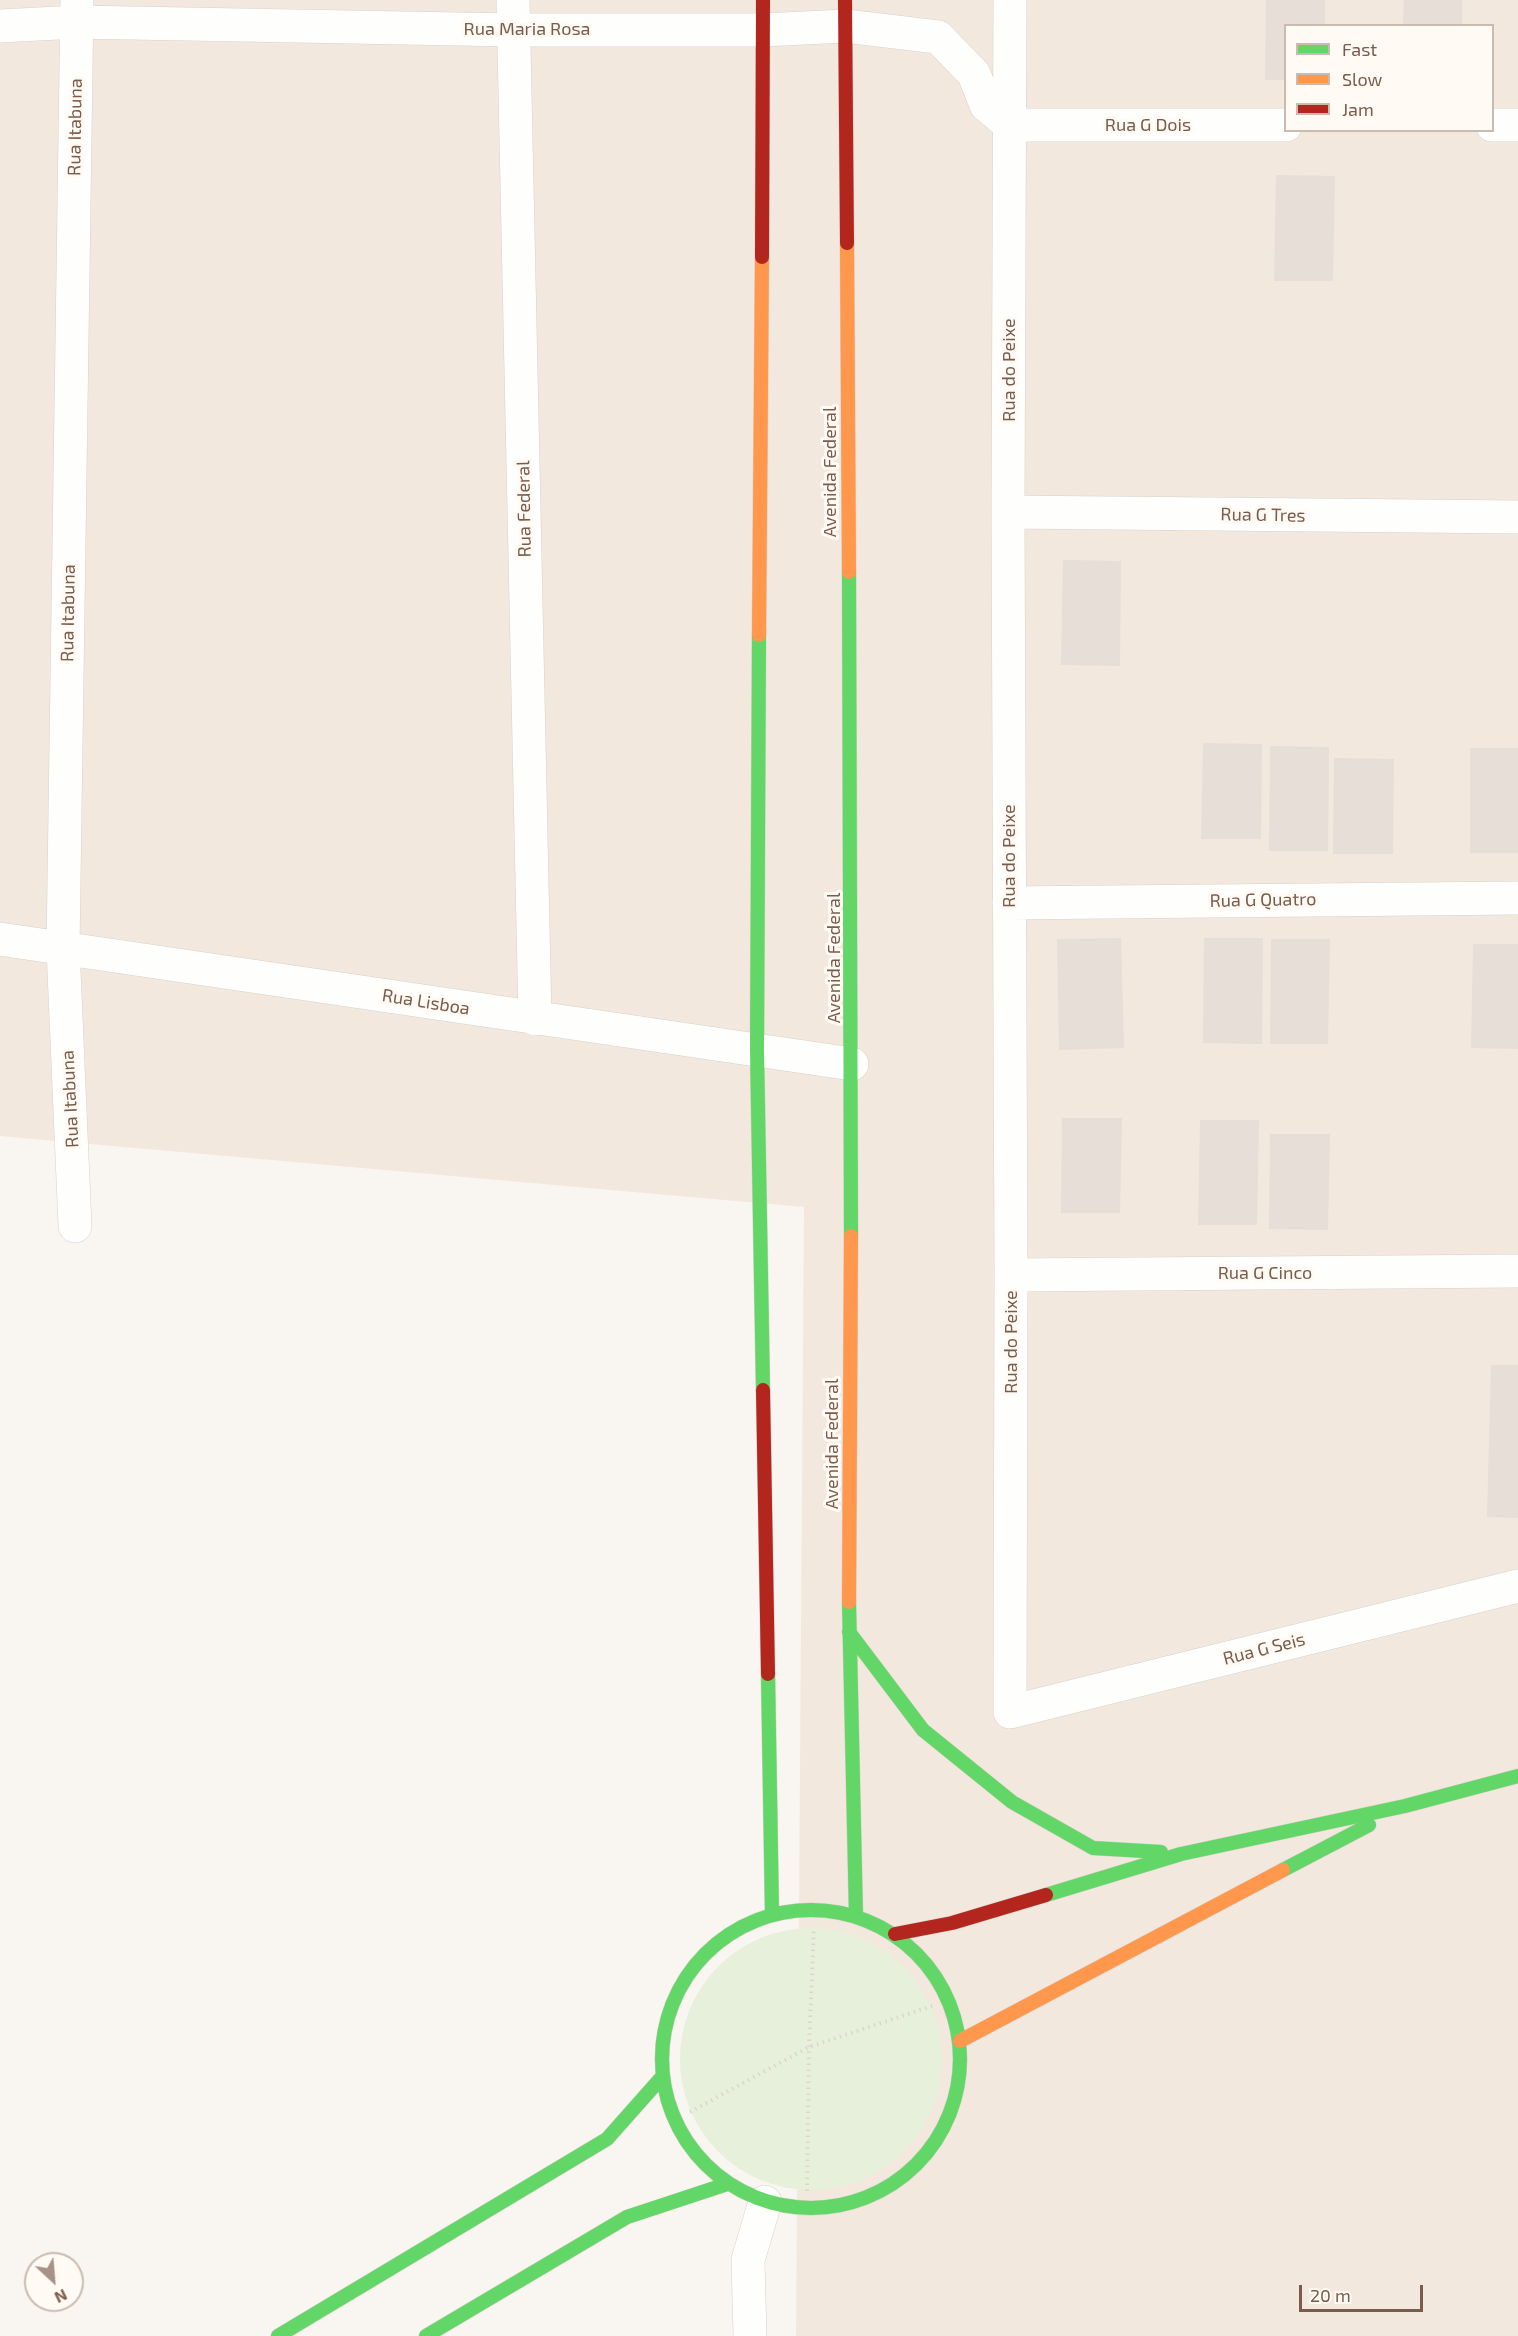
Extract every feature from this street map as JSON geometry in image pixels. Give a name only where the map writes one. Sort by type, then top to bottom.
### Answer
[{"type":"main road","name":"Avenida Federal","points":[[845,13],[852,1064],[849,1632],[856,1916]]},
{"type":"main road","points":[[763,15],[757,1050],[771,1914]]},
{"type":"main road","points":[[849,1632],[923,1730],[1012,1802],[1093,1848],[1181,1854]]},
{"type":"main road","points":[[895,1934],[952,1923],[1181,1854],[1406,1806],[1518,1776]]},
{"type":"main road","points":[[960,2041],[1406,1806]]},
{"type":"main road","points":[[814,1909],[856,1916],[895,1934],[926,1963],[949,1999],[960,2041],[959,2083],[956,2093],[946,2124],[922,2159],[889,2186],[850,2204],[807,2209],[765,2202],[727,2184],[695,2155],[673,2119],[662,2078],[663,2035],[675,1994],[700,1959],[732,1932],[771,1914],[814,1909]]},
{"type":"main road","points":[[278,2336],[607,2139],[662,2078]]},
{"type":"main road","points":[[426,2336],[627,2217],[727,2184]]},
{"type":"street","name":"Rua do Peixe","points":[[1010,0],[1008,512],[1010,1712]]},
{"type":"street","name":"Rua Maria Rosa","points":[[0,26],[77,11],[514,15],[845,13],[938,38],[974,74],[986,105],[1010,124]]},
{"type":"street","name":"Rua Itabuna","points":[[75,1226],[63,948],[77,11]]},
{"type":"street","name":"Rua Federal","points":[[514,15],[535,1019]]},
{"type":"street","name":"Rua G Dois","points":[[1010,124],[1284,124]]},
{"type":"street","points":[[1494,124],[1518,124]]},
{"type":"street","name":"Rua G Tres","points":[[1008,512],[1518,517]]},
{"type":"street","name":"Rua G Quatro","points":[[1009,903],[1518,898]]},
{"type":"street","name":"Rua Lisboa","points":[[0,939],[852,1064]]},
{"type":"street","name":"Rua G Cinco","points":[[1011,1275],[1518,1271]]},
{"type":"street","name":"Rua G Seis","points":[[1010,1712],[1518,1586]]},
{"type":"street","points":[[750,2336],[748,2260],[765,2202]]},
{"type":"path","points":[[807,2191],[809,2047],[814,1927]]},
{"type":"path","points":[[690,2112],[809,2047],[932,2006]]},
{"type":"shaded area","points":[[0,0],[1518,0],[1518,2336],[796,2336],[804,1207],[0,1136]]},
{"type":"green space","points":[[811,1928],[837,1931],[861,1938],[884,1950],[904,1966],[920,1986],[932,2009],[939,2033],[942,2059],[939,2085],[932,2109],[920,2132],[904,2152],[884,2168],[861,2180],[837,2187],[811,2190],[785,2187],[761,2180],[738,2168],[718,2152],[702,2132],[690,2109],[683,2085],[680,2059],[683,2033],[690,2009],[702,1986],[718,1966],[738,1950],[761,1938],[785,1931]]},
{"type":"building","points":[[1266,0],[1325,0],[1325,24],[1284,24],[1284,80],[1265,80]]},
{"type":"building","points":[[1404,0],[1462,0],[1462,24],[1403,24]]},
{"type":"building","points":[[1276,175],[1335,176],[1333,281],[1274,281]]},
{"type":"building","points":[[1063,560],[1121,561],[1120,666],[1061,665]]},
{"type":"building","points":[[1203,743],[1262,744],[1261,839],[1201,839]]},
{"type":"building","points":[[1270,746],[1329,747],[1328,851],[1269,851]]},
{"type":"building","points":[[1470,748],[1518,748],[1518,853],[1470,853]]},
{"type":"building","points":[[1334,758],[1394,759],[1393,854],[1333,854]]},
{"type":"building","points":[[1121,938],[1124,1048],[1059,1050],[1057,939]]},
{"type":"building","points":[[1204,938],[1263,938],[1262,1044],[1203,1043]]},
{"type":"building","points":[[1271,939],[1330,939],[1328,1044],[1270,1044]]},
{"type":"building","points":[[1473,944],[1518,944],[1518,1049],[1471,1048]]},
{"type":"building","points":[[1062,1118],[1122,1118],[1120,1213],[1061,1213]]},
{"type":"building","points":[[1200,1120],[1259,1120],[1257,1225],[1198,1225]]},
{"type":"building","points":[[1270,1134],[1330,1134],[1328,1230],[1269,1229]]},
{"type":"building","points":[[1491,1365],[1518,1365],[1518,1518],[1487,1517]]},
{"type":"traffic: fast","points":[[849,572],[851,1236]]},
{"type":"traffic: fast","points":[[759,635],[757,1050],[763,1390]]},
{"type":"traffic: fast","points":[[849,1602],[856,1916]]},
{"type":"traffic: fast","points":[[849,1632],[923,1730],[1012,1802],[1093,1848],[1161,1852]]},
{"type":"traffic: fast","points":[[768,1674],[772,1914]]},
{"type":"traffic: fast","points":[[1046,1895],[1181,1854],[1405,1806],[1518,1776]]},
{"type":"traffic: fast","points":[[1283,1870],[1369,1825]]},
{"type":"traffic: fast","points":[[811,1910],[840,1913],[868,1921],[894,1935],[916,1954],[935,1976],[949,2002],[957,2030],[960,2059],[957,2088],[949,2116],[935,2142],[916,2164],[894,2183],[868,2197],[840,2205],[811,2208],[782,2205],[754,2197],[728,2183],[706,2164],[687,2142],[673,2116],[665,2088],[662,2059],[665,2030],[673,2002],[687,1976],[706,1954],[728,1935],[754,1921],[782,1913],[811,1910]]},
{"type":"traffic: fast","points":[[278,2336],[607,2139],[662,2077]]},
{"type":"traffic: fast","points":[[426,2336],[627,2217],[727,2184]]},
{"type":"traffic: slow","points":[[847,243],[849,572]]},
{"type":"traffic: slow","points":[[759,635],[762,257]]},
{"type":"traffic: slow","points":[[849,1602],[851,1236]]},
{"type":"traffic: slow","points":[[960,2041],[1283,1870]]},
{"type":"traffic: jam","points":[[762,257],[763,0]]},
{"type":"traffic: jam","points":[[845,0],[847,243]]},
{"type":"traffic: jam","points":[[763,1390],[768,1674]]},
{"type":"traffic: jam","points":[[895,1934],[952,1923],[1046,1895]]}]
